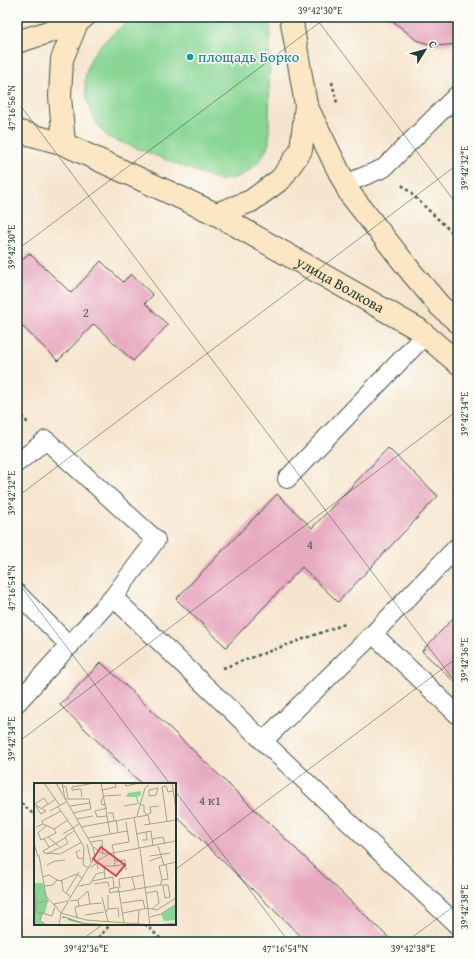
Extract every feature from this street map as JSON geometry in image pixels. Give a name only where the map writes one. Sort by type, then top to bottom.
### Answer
[{"type":"main road","points":[[17,131],[64,144],[216,214],[251,201],[281,179],[301,150],[306,105],[291,17]]},
{"type":"main road","points":[[17,42],[81,20]]},
{"type":"main road","points":[[64,144],[60,96],[62,59],[81,20]]},
{"type":"main road","points":[[306,105],[350,194],[440,306],[458,322]]},
{"type":"main road","name":"улица Волкова","points":[[216,214],[425,335],[458,363]]},
{"type":"lane","points":[[345,184],[384,168],[458,94]]},
{"type":"lane","points":[[287,479],[425,335]]},
{"type":"lane","points":[[17,463],[46,440],[156,540],[113,597],[17,703]]},
{"type":"lane","points":[[263,741],[373,634],[458,546]]},
{"type":"lane","points":[[17,593],[70,646]]},
{"type":"lane","points":[[113,597],[458,926]]},
{"type":"lane","points":[[373,634],[458,715]]},
{"type":"path","points":[[330,76],[338,106]]},
{"type":"path","points":[[384,168],[458,238]]},
{"type":"path","points":[[196,677],[357,620],[373,634]]},
{"type":"path","points":[[17,799],[34,815]]},
{"type":"path","points":[[94,942],[110,925]]},
{"type":"path","points":[[147,925],[164,942]]},
{"type":"green space","points":[[133,17],[270,17],[269,143],[261,158],[250,170],[235,178],[218,180],[108,137],[101,129],[94,119],[86,97],[86,73],[89,62],[103,43]]},
{"type":"building","points":[[388,17],[458,17],[458,44],[436,46],[416,40]]},
{"type":"building","points":[[29,253],[71,293],[101,261],[123,282],[131,274],[153,295],[145,303],[168,325],[133,361],[94,324],[58,361],[17,321],[17,266]]},
{"type":"building","points":[[388,448],[438,496],[338,602],[302,567],[226,647],[176,599],[277,494],[312,528]]},
{"type":"building","points":[[458,613],[458,685],[422,651]]},
{"type":"building","points":[[101,662],[393,942],[307,942],[176,816],[176,783],[141,783],[60,705]]},
{"type":"place","name":"площадь Борко","points":[[190,57]]}]
